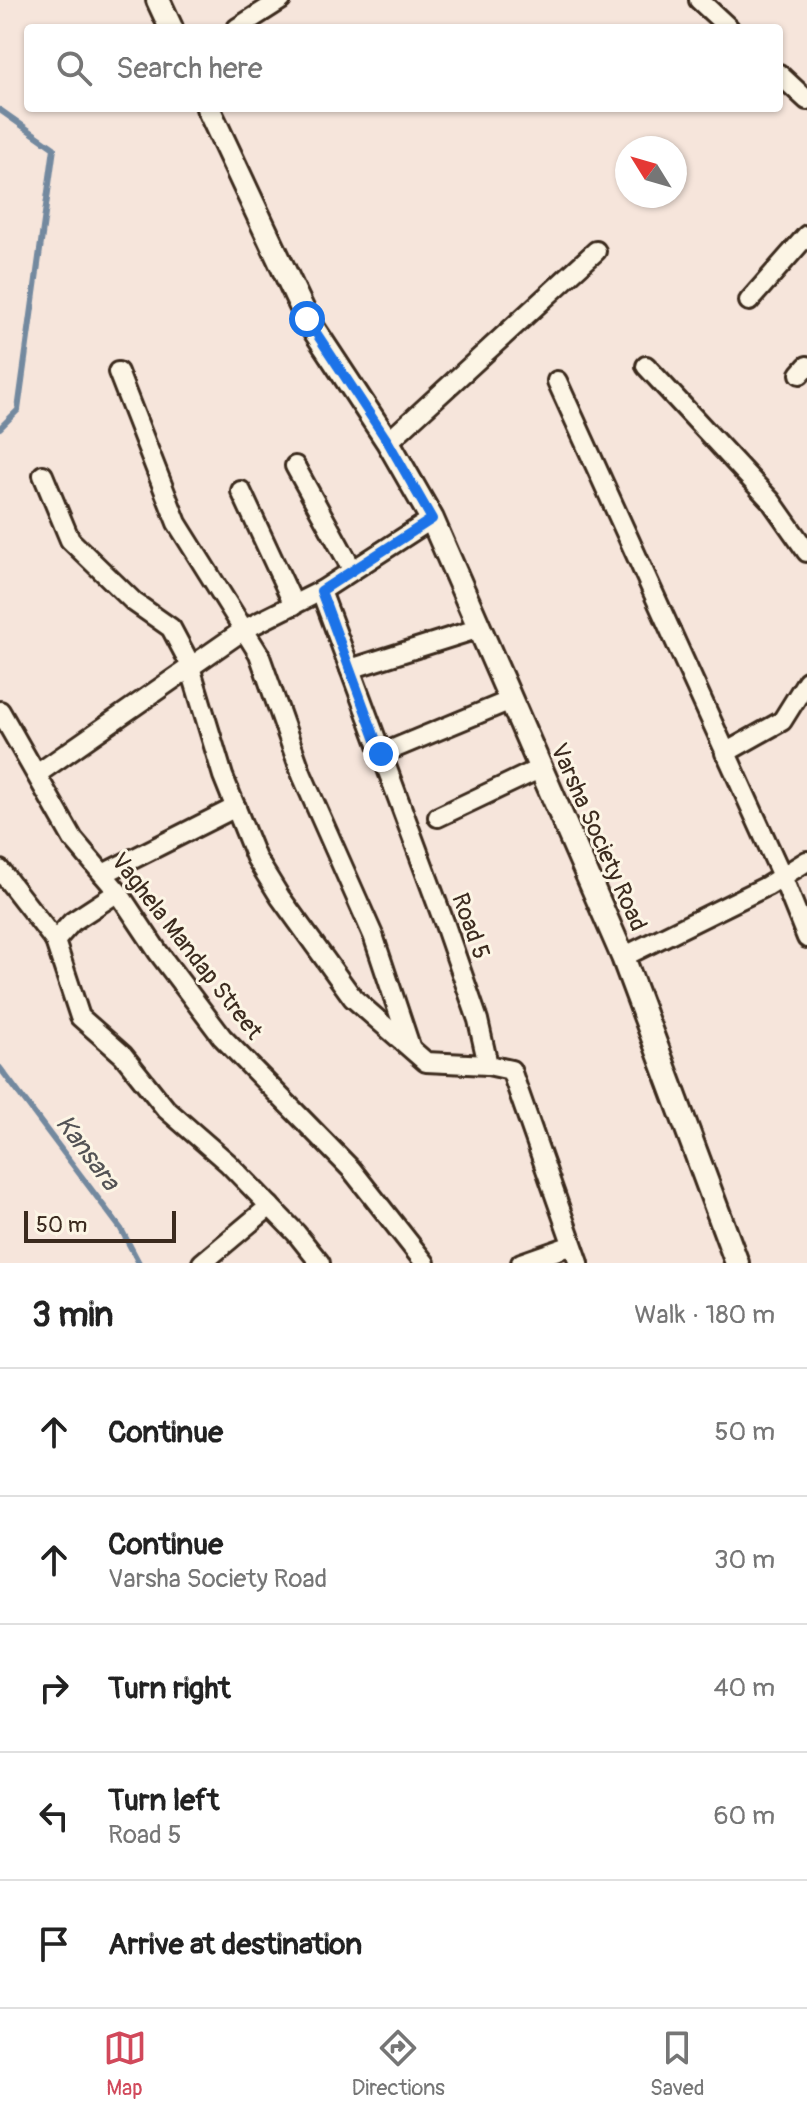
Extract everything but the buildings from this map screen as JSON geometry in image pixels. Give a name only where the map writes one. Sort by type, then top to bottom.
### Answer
[{"type":"street","points":[[158,0],[169,24]]},
{"type":"street","points":[[243,24],[281,0]]},
{"type":"street","points":[[699,0],[725,24]]},
{"type":"street","points":[[783,78],[807,100]]},
{"type":"street","name":"Varsha Society Road","points":[[210,112],[307,319],[388,442],[432,519],[623,957],[737,1263]]},
{"type":"street","points":[[749,301],[807,235]]},
{"type":"street","points":[[388,442],[596,251]]},
{"type":"street","points":[[646,366],[771,501],[807,552]]},
{"type":"street","points":[[118,372],[177,523],[259,654],[302,775],[373,935],[410,1048]]},
{"type":"street","points":[[557,381],[782,876],[807,938]]},
{"type":"street","points":[[295,466],[352,569]]},
{"type":"street","points":[[43,475],[70,540],[134,602],[171,628],[190,667],[256,858],[280,897],[353,998],[426,1062],[488,1065],[511,1070],[576,1254],[521,1263]]},
{"type":"street","points":[[241,491],[294,605]]},
{"type":"street","points":[[37,774],[245,629],[321,591],[432,519]]},
{"type":"street","name":"Road 5","points":[[321,591],[478,1020],[488,1065]]},
{"type":"street","points":[[350,669],[480,628]]},
{"type":"street","points":[[725,753],[782,721],[807,681]]},
{"type":"street","points":[[381,754],[511,700]]},
{"type":"street","name":"Vaghela Mandap Street","points":[[0,711],[73,839],[118,892],[158,952],[222,1037],[351,1169],[425,1263]]},
{"type":"street","points":[[438,817],[541,768]]},
{"type":"street","points":[[103,874],[236,807]]},
{"type":"street","points":[[623,957],[807,861]]},
{"type":"street","points":[[0,870],[55,941],[80,1017],[123,1055],[166,1109],[228,1163],[320,1263]]},
{"type":"street","points":[[55,941],[72,922],[118,892]]},
{"type":"street","points":[[202,1263],[270,1206]]},
{"type":"waterway","name":"Kansara","points":[[0,110],[54,148],[18,410],[0,428]]},
{"type":"waterway","name":"Kansara","points":[[0,1068],[121,1229],[139,1263]]},
{"type":"route","points":[[307,319],[388,442],[432,519],[321,591],[381,754]]}]
